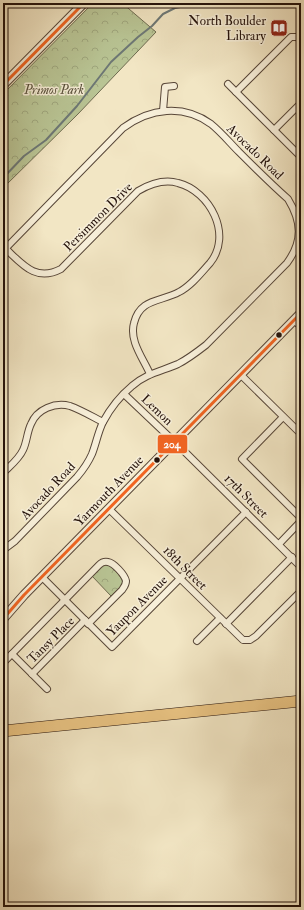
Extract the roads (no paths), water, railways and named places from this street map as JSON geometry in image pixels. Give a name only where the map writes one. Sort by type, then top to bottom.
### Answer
[{"type":"highway","points":[[3,731],[301,700]]},
{"type":"street","points":[[3,85],[84,3]]},
{"type":"street","points":[[236,92],[291,37],[297,37],[301,41]]},
{"type":"street","points":[[228,84],[301,158]]},
{"type":"street","points":[[163,111],[164,87],[174,86]]},
{"type":"street","points":[[274,130],[301,103]]},
{"type":"street","name":"Avocado Road","points":[[3,550],[15,542],[77,477],[89,460],[100,439],[103,422],[110,410],[124,394],[133,385],[150,374],[178,364],[206,346],[287,263],[293,255],[298,242],[300,230],[295,210],[288,199],[212,125],[190,114],[179,111],[163,111],[143,115],[123,128],[4,250]]},
{"type":"street","name":"Persimmon Drive","points":[[4,250],[32,272],[40,274],[54,272],[61,269],[138,192],[146,186],[168,181],[187,186],[195,191],[210,206],[215,215],[218,224],[218,244],[211,262],[188,286],[170,296],[151,301],[139,312],[134,322],[134,342],[150,374]]},
{"type":"street","name":"Yarmouth Avenue","points":[[3,619],[109,508],[301,313]]},
{"type":"street","points":[[294,320],[301,327]]},
{"type":"street","points":[[241,374],[301,434]]},
{"type":"street","name":"Lemon","points":[[124,394],[174,442]]},
{"type":"street","points":[[3,474],[22,452],[26,444],[31,423],[36,416],[49,407],[59,405],[70,406],[103,422]]},
{"type":"street","points":[[283,417],[242,459],[301,518]]},
{"type":"street","name":"17th Street","points":[[174,442],[301,567]]},
{"type":"street","name":"18th Street","points":[[109,508],[240,638],[246,641],[256,636],[301,591]]},
{"type":"street","name":"Yaupon Avenue","points":[[87,622],[112,647],[246,512]]},
{"type":"street","points":[[279,544],[301,521]]},
{"type":"street","points":[[226,624],[292,557]]},
{"type":"street","name":"Tansy Place","points":[[3,663],[102,563],[109,562],[124,576],[126,580],[122,590],[32,674]]},
{"type":"street","points":[[42,577],[87,622]]},
{"type":"street","points":[[197,641],[220,618]]},
{"type":"street","name":"Tansy Place","points":[[12,654],[47,689]]},
{"type":"waterway","points":[[3,178],[24,156],[46,140],[77,106],[111,62],[152,26],[163,14],[175,8],[191,5],[220,5],[239,3]]},
{"type":"place","name":"North Boulder Library","points":[[279,28]]},
{"type":"park label","name":"Primos Park","points":[[54,90]]}]
